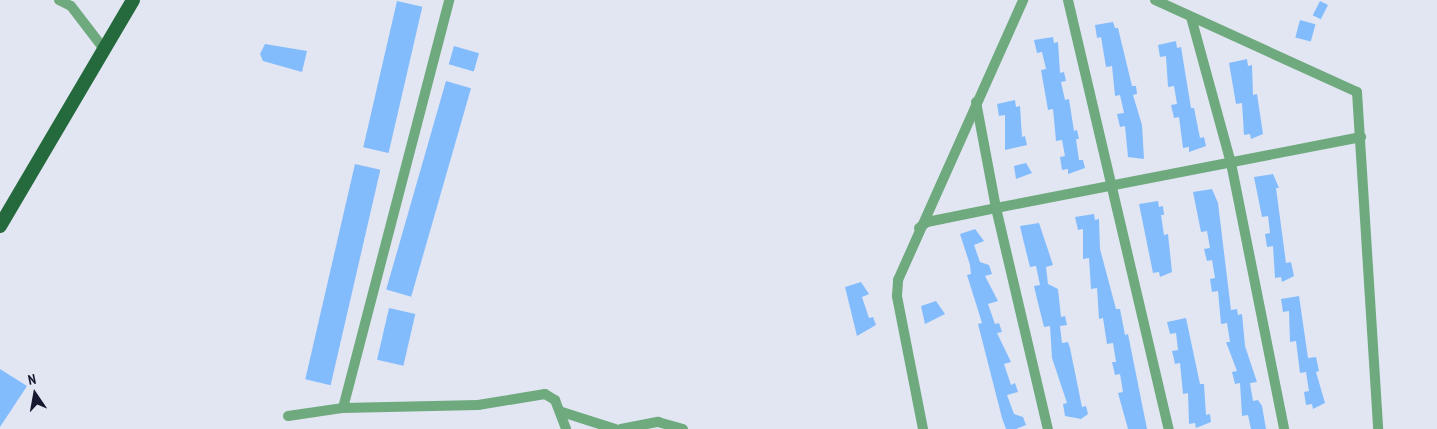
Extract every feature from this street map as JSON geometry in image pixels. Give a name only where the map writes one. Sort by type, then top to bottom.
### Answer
[{"type":"main road","points":[[0,226],[133,0]]},
{"type":"street","points":[[59,0],[71,6],[104,49]]},
{"type":"street","points":[[343,408],[449,0]]},
{"type":"street","points":[[924,429],[897,296],[898,280],[1023,0]]},
{"type":"street","points":[[1068,0],[1169,429]]},
{"type":"street","points":[[1155,0],[1354,88],[1359,97],[1378,429]]},
{"type":"street","points":[[1191,17],[1231,163],[1284,429]]},
{"type":"street","points":[[976,102],[996,208],[1048,429]]},
{"type":"street","points":[[920,228],[927,222],[1361,137]]},
{"type":"street","points":[[288,416],[343,408],[478,405],[545,394],[555,400],[562,412],[566,429]]},
{"type":"street","points":[[562,412],[615,429]]},
{"type":"street","points":[[621,429],[658,422],[683,429]]},
{"type":"building","points":[[397,1],[422,7],[389,153],[363,147]]},
{"type":"building","points":[[1320,1],[1328,5],[1321,19],[1313,15]]},
{"type":"building","points":[[1300,20],[1315,24],[1311,42],[1295,37]]},
{"type":"building","points":[[1113,22],[1115,28],[1118,28],[1132,86],[1136,86],[1137,94],[1133,95],[1142,125],[1144,159],[1128,157],[1125,126],[1120,127],[1117,114],[1124,113],[1120,95],[1115,96],[1112,66],[1106,67],[1101,37],[1097,38],[1095,25]]},
{"type":"building","points":[[1053,37],[1054,43],[1058,42],[1060,73],[1064,72],[1066,81],[1061,82],[1065,100],[1069,99],[1074,131],[1077,130],[1079,139],[1076,139],[1079,160],[1083,160],[1085,168],[1068,174],[1068,169],[1062,170],[1060,157],[1065,156],[1062,140],[1056,141],[1053,109],[1048,110],[1041,70],[1046,69],[1042,52],[1037,53],[1034,40]]},
{"type":"building","points":[[1176,41],[1177,48],[1181,47],[1191,108],[1194,108],[1200,138],[1204,137],[1206,146],[1189,152],[1189,147],[1183,148],[1179,117],[1174,118],[1171,105],[1177,104],[1174,86],[1168,87],[1166,56],[1160,57],[1158,45]]},
{"type":"building","points":[[265,44],[307,51],[302,72],[263,61],[260,54]]},
{"type":"building","points":[[454,46],[479,53],[474,71],[449,64]]},
{"type":"building","points":[[1247,59],[1248,66],[1252,65],[1253,95],[1257,94],[1263,134],[1251,139],[1250,134],[1244,135],[1242,103],[1236,104],[1229,63]]},
{"type":"building","points":[[446,81],[471,88],[411,297],[386,290]]},
{"type":"building","points":[[1015,100],[1016,107],[1020,106],[1022,137],[1025,136],[1027,145],[1005,150],[1005,115],[999,116],[997,104]]},
{"type":"building","points":[[1026,163],[1032,173],[1016,179],[1014,166]]},
{"type":"building","points":[[355,164],[380,170],[331,385],[305,379]]},
{"type":"building","points":[[1273,174],[1279,188],[1276,188],[1286,263],[1291,262],[1294,276],[1282,282],[1281,277],[1275,278],[1273,246],[1267,247],[1265,234],[1270,233],[1268,216],[1262,217],[1254,177]]},
{"type":"building","points":[[1212,189],[1218,203],[1231,310],[1237,309],[1238,315],[1242,314],[1245,346],[1257,382],[1250,383],[1253,401],[1258,400],[1262,406],[1266,429],[1251,429],[1248,415],[1242,416],[1240,383],[1235,384],[1232,372],[1237,371],[1226,342],[1230,342],[1227,323],[1221,324],[1218,291],[1212,292],[1210,279],[1215,278],[1212,260],[1207,261],[1204,249],[1210,248],[1207,231],[1201,232],[1193,192]]},
{"type":"building","points":[[1158,201],[1159,207],[1163,206],[1164,215],[1161,215],[1164,235],[1168,234],[1172,272],[1160,277],[1159,272],[1153,273],[1139,204]]},
{"type":"building","points":[[1094,214],[1095,220],[1099,219],[1100,249],[1116,309],[1120,309],[1125,335],[1128,334],[1147,429],[1128,429],[1118,393],[1123,392],[1120,374],[1115,375],[1112,362],[1116,362],[1113,343],[1107,344],[1103,318],[1099,319],[1097,288],[1091,289],[1089,258],[1083,259],[1083,229],[1078,230],[1075,217]]},
{"type":"building","points":[[1039,223],[1053,265],[1046,267],[1048,284],[1058,289],[1061,317],[1065,316],[1067,325],[1060,326],[1062,343],[1068,342],[1082,407],[1086,406],[1088,414],[1081,419],[1065,416],[1063,404],[1067,403],[1052,358],[1050,326],[1044,327],[1034,286],[1040,285],[1036,266],[1030,267],[1020,226]]},
{"type":"building","points":[[975,229],[984,241],[974,245],[980,262],[989,265],[992,274],[985,276],[998,301],[988,304],[995,324],[999,323],[1002,332],[997,333],[1011,362],[1004,364],[1011,385],[1015,383],[1018,392],[1007,395],[1014,414],[1023,417],[1026,425],[1016,429],[1006,429],[1002,418],[978,324],[982,323],[967,275],[971,274],[970,265],[960,234]]},
{"type":"building","points":[[861,282],[869,294],[862,297],[869,318],[873,317],[876,325],[857,336],[845,287]]},
{"type":"building","points":[[1299,296],[1308,358],[1316,357],[1319,371],[1316,372],[1325,403],[1313,409],[1312,404],[1306,405],[1304,392],[1309,391],[1306,372],[1300,373],[1296,341],[1290,342],[1289,311],[1283,312],[1281,299]]},
{"type":"building","points":[[936,301],[945,314],[925,324],[921,306]]},
{"type":"building","points":[[389,308],[415,314],[403,366],[377,360]]},
{"type":"building","points":[[1186,318],[1200,384],[1204,384],[1206,415],[1210,414],[1211,422],[1196,428],[1195,423],[1189,424],[1188,393],[1183,394],[1180,363],[1175,364],[1172,351],[1178,350],[1176,333],[1170,334],[1167,322]]},
{"type":"building","points":[[0,369],[27,386],[0,427]]}]
